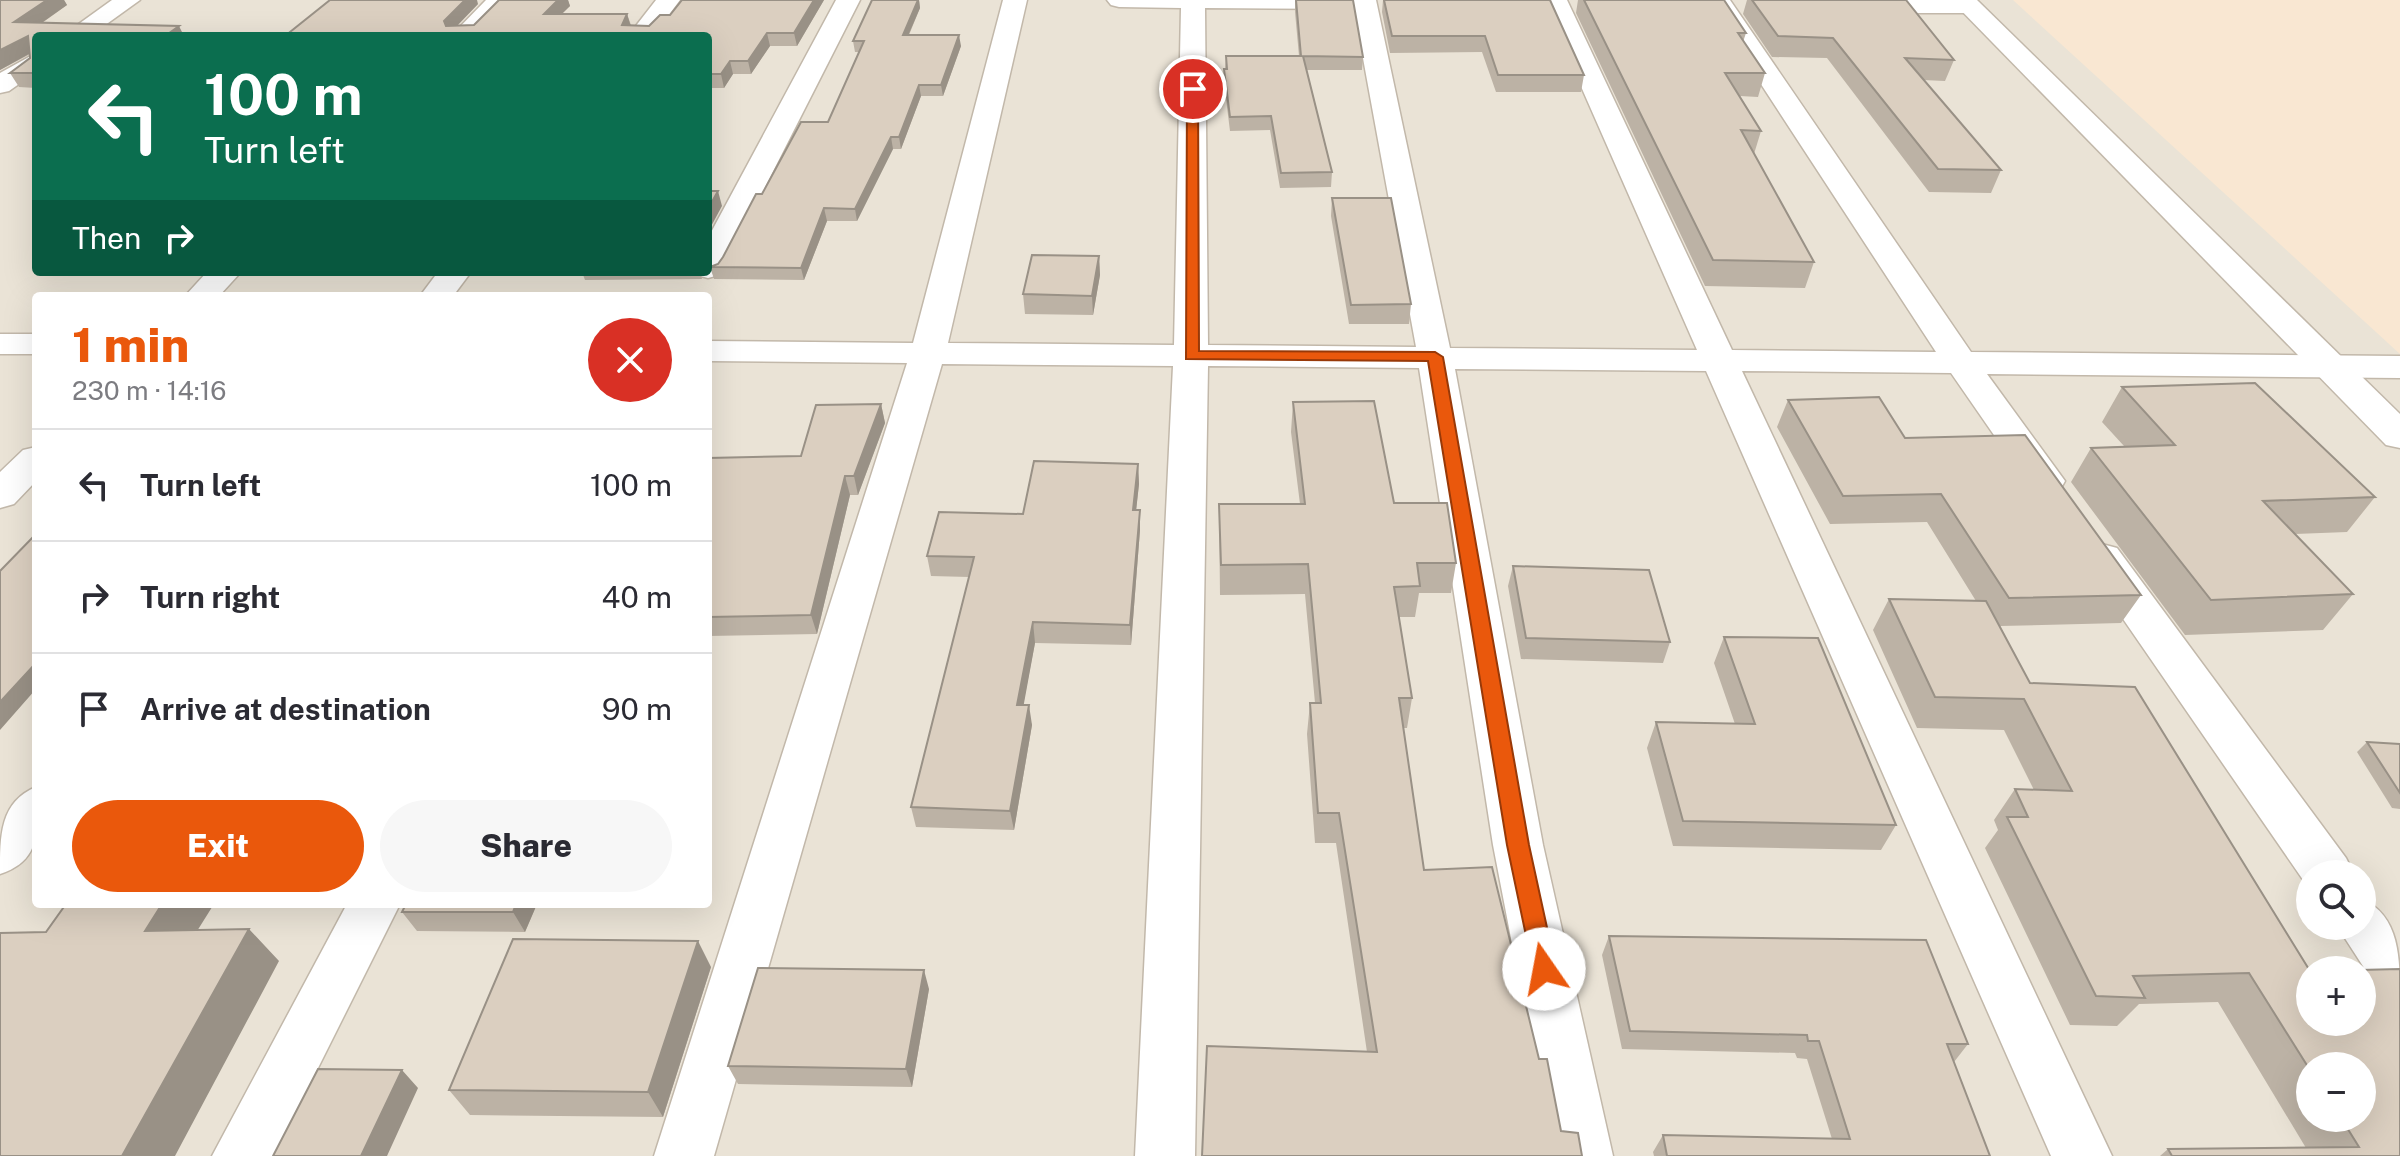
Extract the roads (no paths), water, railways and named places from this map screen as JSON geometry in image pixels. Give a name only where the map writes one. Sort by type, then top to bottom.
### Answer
[{"type":"street","points":[[80,32],[128,0]]},
{"type":"street","points":[[467,32],[499,0]]},
{"type":"street","points":[[643,32],[668,0]]},
{"type":"street","points":[[712,260],[848,0]]},
{"type":"street","points":[[684,1156],[928,353],[1015,0]]},
{"type":"street","points":[[1119,0],[1370,2],[1435,357],[1518,845],[1583,1156]]},
{"type":"street","points":[[1165,1156],[1191,355],[1193,0]]},
{"type":"street","points":[[1830,6],[1966,3],[2400,436]]},
{"type":"street","points":[[1556,4],[2082,1156]]},
{"type":"street","points":[[1721,5],[1961,363],[2318,860]]},
{"type":"street","points":[[0,85],[32,64]]},
{"type":"street","points":[[205,292],[221,276]]},
{"type":"street","points":[[439,292],[452,276]]},
{"type":"street","points":[[0,344],[32,344]]},
{"type":"street","points":[[712,351],[2400,367]]},
{"type":"street","points":[[0,495],[32,463]]},
{"type":"street","points":[[0,853],[32,812]]},
{"type":"street","points":[[242,1156],[372,908]]},
{"type":"street","points":[[2375,940],[2400,976]]}]
